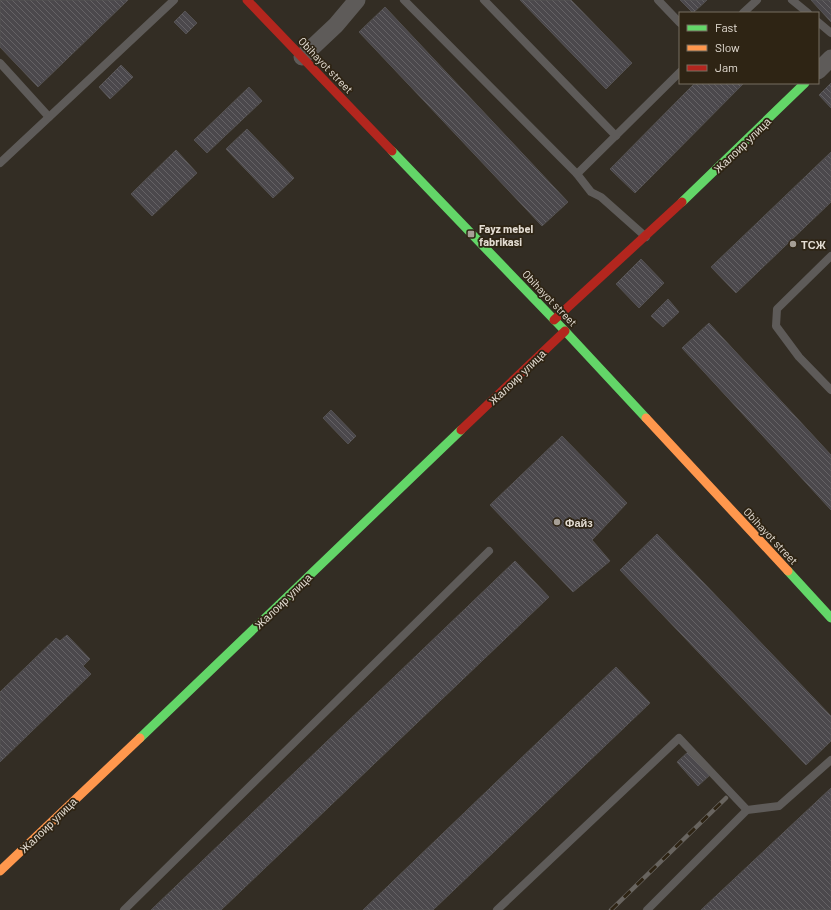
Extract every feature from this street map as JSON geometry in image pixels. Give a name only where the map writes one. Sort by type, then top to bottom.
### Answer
[{"type":"street","name":"Obihayot street","points":[[247,0],[828,607],[831,618]]},
{"type":"street","points":[[302,58],[336,25],[357,0]]},
{"type":"street","points":[[819,70],[831,58]]},
{"type":"street","name":"Жалоир улица","points":[[554,320],[646,237],[804,84]]},
{"type":"street","name":"Жалоир улица","points":[[0,871],[565,331]]},
{"type":"lane","points":[[0,163],[174,0]]},
{"type":"lane","points":[[404,0],[577,174],[591,192],[601,197],[646,237]]},
{"type":"lane","points":[[484,0],[616,136]]},
{"type":"lane","points":[[658,0],[679,22]]},
{"type":"lane","points":[[744,12],[757,0]]},
{"type":"lane","points":[[792,0],[807,12]]},
{"type":"lane","points":[[819,23],[831,33]]},
{"type":"lane","points":[[0,63],[49,117]]},
{"type":"lane","points":[[577,174],[679,73]]},
{"type":"lane","points":[[831,256],[777,309],[776,326],[800,357],[831,390]]},
{"type":"lane","points":[[124,910],[489,551]]},
{"type":"lane","points":[[497,910],[679,738],[747,810]]},
{"type":"lane","points":[[647,910],[747,810],[779,806],[831,760]]},
{"type":"building","points":[[0,0],[128,0],[38,87],[0,47]]},
{"type":"building","points":[[520,0],[571,0],[632,63],[606,89]]},
{"type":"building","points":[[680,0],[707,0],[694,12],[692,12]]},
{"type":"building","points":[[811,0],[831,0],[831,22]]},
{"type":"building","points":[[385,7],[568,202],[542,226],[359,32]]},
{"type":"building","points":[[185,11],[197,23],[186,34],[174,22]]},
{"type":"building","points":[[121,65],[133,77],[110,99],[99,87]]},
{"type":"building","points":[[831,83],[831,108],[819,95]]},
{"type":"building","points":[[694,84],[743,84],[635,193],[610,169]]},
{"type":"building","points":[[249,87],[262,101],[207,153],[194,140]]},
{"type":"building","points":[[247,129],[294,178],[273,198],[226,149]]},
{"type":"building","points":[[176,150],[197,173],[152,216],[131,194]]},
{"type":"building","points":[[831,152],[831,202],[736,293],[711,267]]},
{"type":"building","points":[[641,259],[664,283],[639,308],[616,284]]},
{"type":"building","points":[[668,299],[679,312],[663,327],[651,316]]},
{"type":"building","points":[[709,323],[831,455],[831,510],[682,348]]},
{"type":"building","points":[[331,410],[356,436],[348,444],[323,418]]},
{"type":"building","name":"Файз","points":[[562,436],[627,503],[592,540],[610,561],[573,592],[490,505]]},
{"type":"building","points":[[657,534],[831,716],[831,741],[806,765],[620,570]]},
{"type":"building","points":[[515,561],[549,597],[221,910],[151,910]]},
{"type":"building","points":[[67,635],[90,659],[83,666],[91,674],[0,762],[0,692],[56,638],[60,641]]},
{"type":"building","points":[[616,667],[650,703],[433,910],[363,910]]},
{"type":"building","points":[[689,751],[711,774],[698,786],[677,762]]},
{"type":"building","points":[[831,788],[831,910],[701,910]]},
{"type":"railway","points":[[611,910],[726,798]]},
{"type":"traffic: fast","points":[[682,202],[804,84]]},
{"type":"traffic: fast","points":[[392,151],[565,331],[646,418]]},
{"type":"traffic: fast","points":[[140,738],[461,430]]},
{"type":"traffic: fast","points":[[788,571],[831,618]]},
{"type":"traffic: slow","points":[[646,418],[788,571]]},
{"type":"traffic: slow","points":[[0,871],[140,738]]},
{"type":"traffic: jam","points":[[247,0],[392,151]]},
{"type":"traffic: jam","points":[[554,320],[682,202]]},
{"type":"traffic: jam","points":[[461,430],[565,331]]},
{"type":"place","name":"Fayz mebel fabrikasi","points":[[471,234]]},
{"type":"place","name":"ТСЖ","points":[[793,244]]},
{"type":"place","name":"Файз","points":[[557,522]]}]
